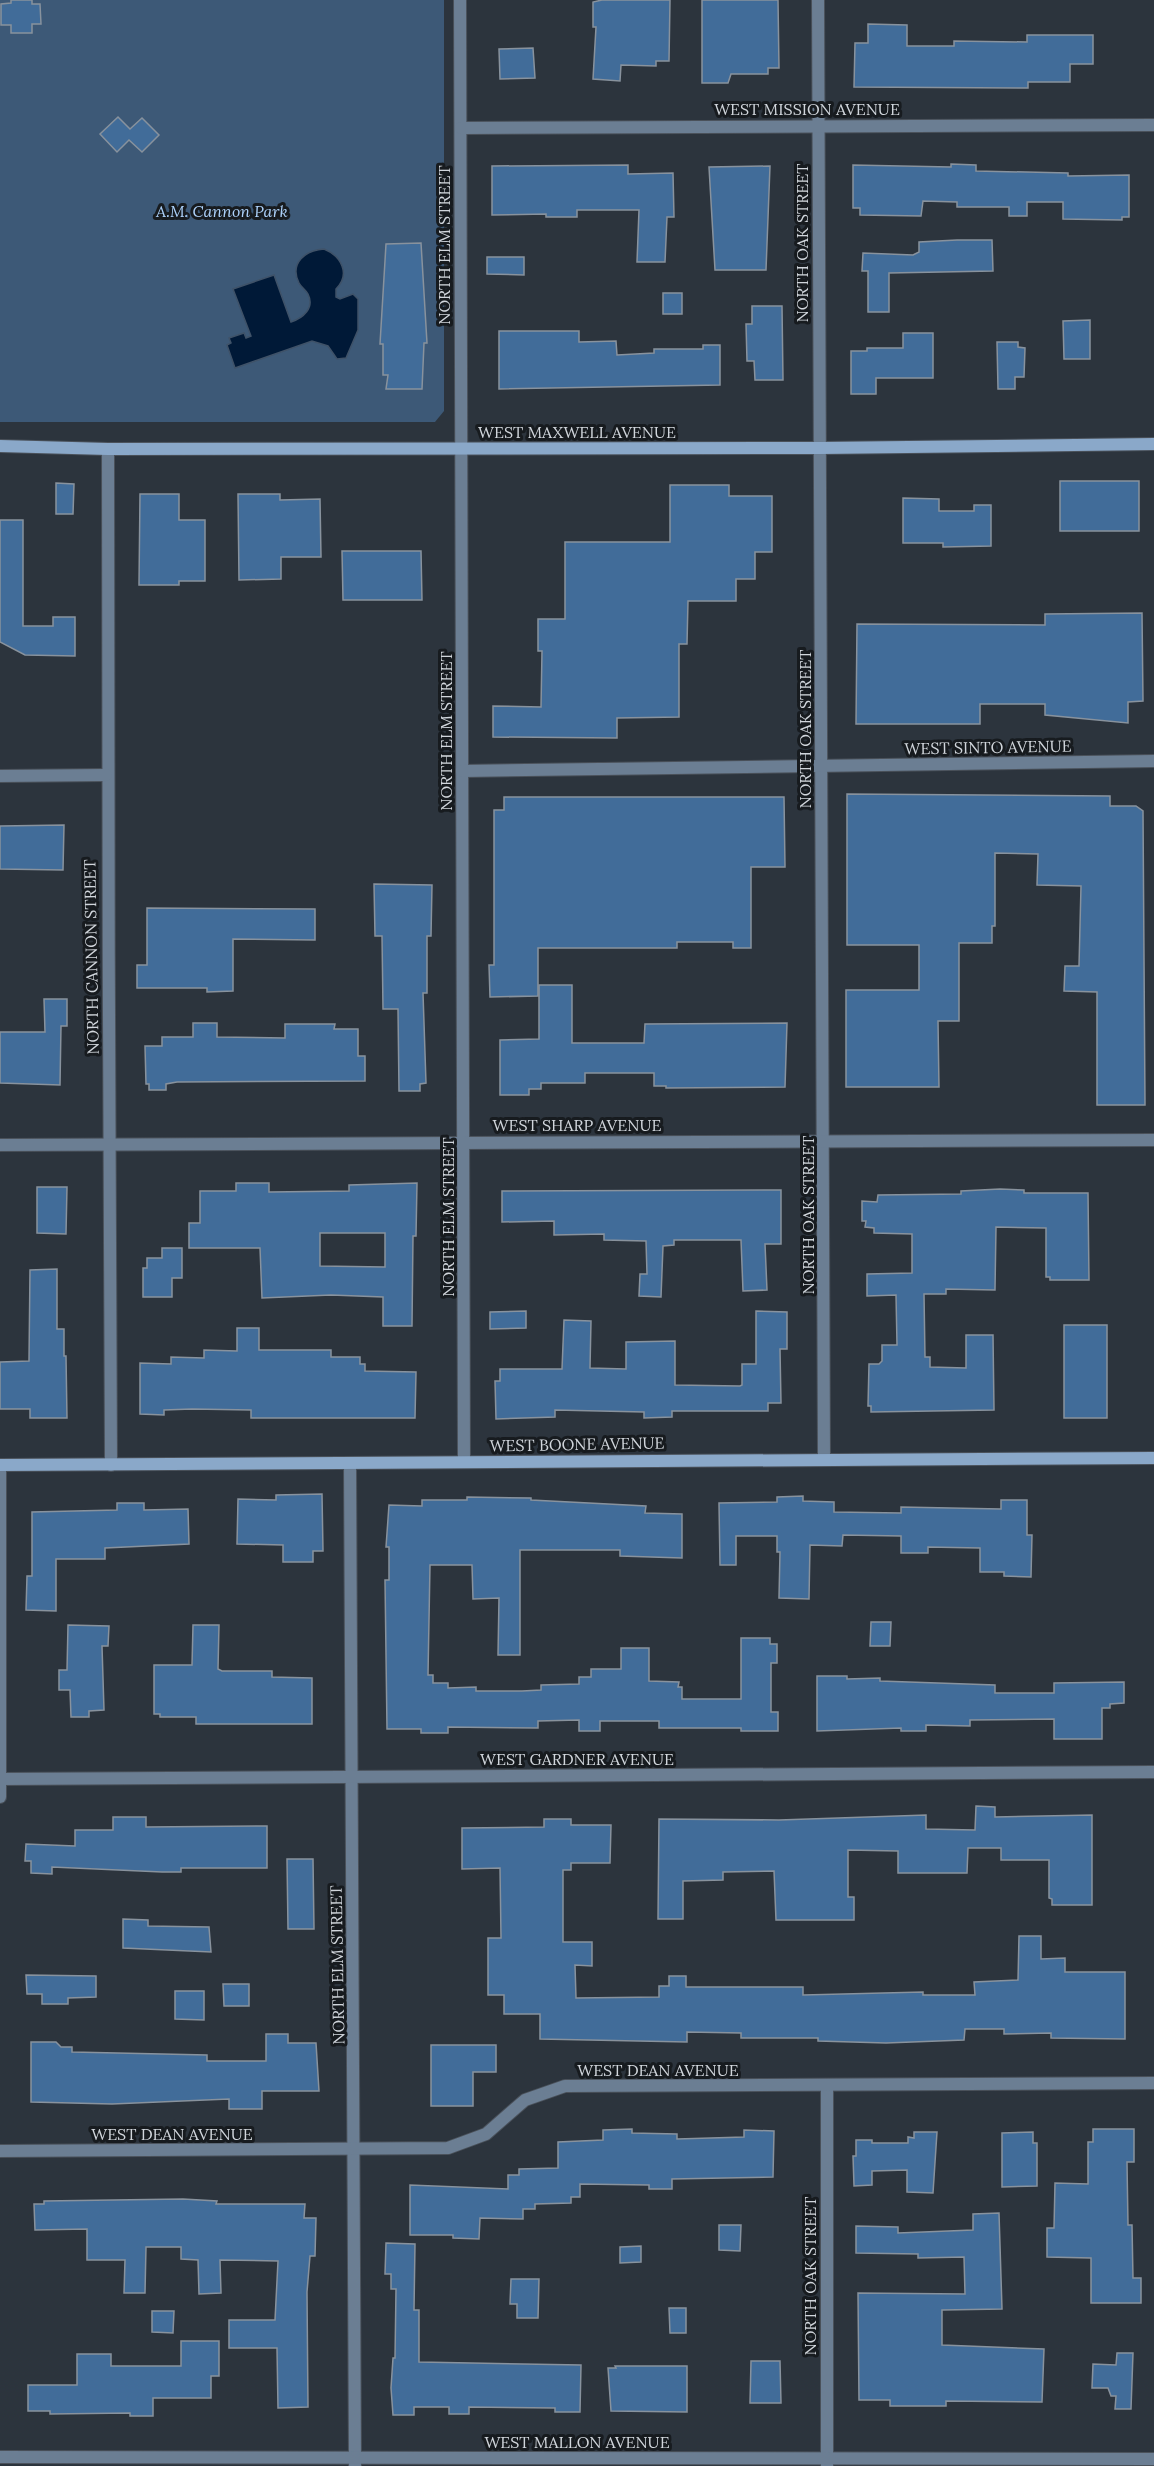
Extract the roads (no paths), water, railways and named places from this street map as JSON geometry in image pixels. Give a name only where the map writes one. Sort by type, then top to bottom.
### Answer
[{"type":"main road","name":"WEST MAXWELL AVENUE","points":[[0,446],[108,449],[820,448],[1154,444]]},
{"type":"main road","name":"WEST BOONE AVENUE","points":[[0,1466],[824,1458],[1154,1458]]},
{"type":"street","name":"NORTH ELM STREET","points":[[460,0],[464,1462]]},
{"type":"street","name":"NORTH OAK STREET","points":[[818,0],[824,1458]]},
{"type":"street","name":"WEST MISSION AVENUE","points":[[460,128],[1154,125]]},
{"type":"street","name":"NORTH CANNON STREET","points":[[108,449],[106,775],[111,1144],[111,1465]]},
{"type":"street","name":"WEST SINTO AVENUE","points":[[462,771],[1154,761]]},
{"type":"street","points":[[0,776],[106,775]]},
{"type":"street","name":"WEST SHARP AVENUE","points":[[0,1145],[464,1141],[1154,1140]]},
{"type":"street","name":"NORTH ELM STREET","points":[[350,1464],[355,2462]]},
{"type":"street","points":[[0,1466],[0,1797]]},
{"type":"street","name":"WEST GARDNER AVENUE","points":[[0,1779],[1154,1772]]},
{"type":"street","name":"WEST DEAN AVENUE","points":[[0,2151],[448,2148],[486,2134],[525,2100],[565,2086],[1154,2084]]},
{"type":"street","name":"NORTH OAK STREET","points":[[826,2086],[826,2463]]},
{"type":"street","name":"WEST MALLON AVENUE","points":[[0,2457],[355,2462],[826,2463],[1154,2459]]},
{"type":"park label","name":"A.M. Cannon Park","points":[[222,211]]}]
